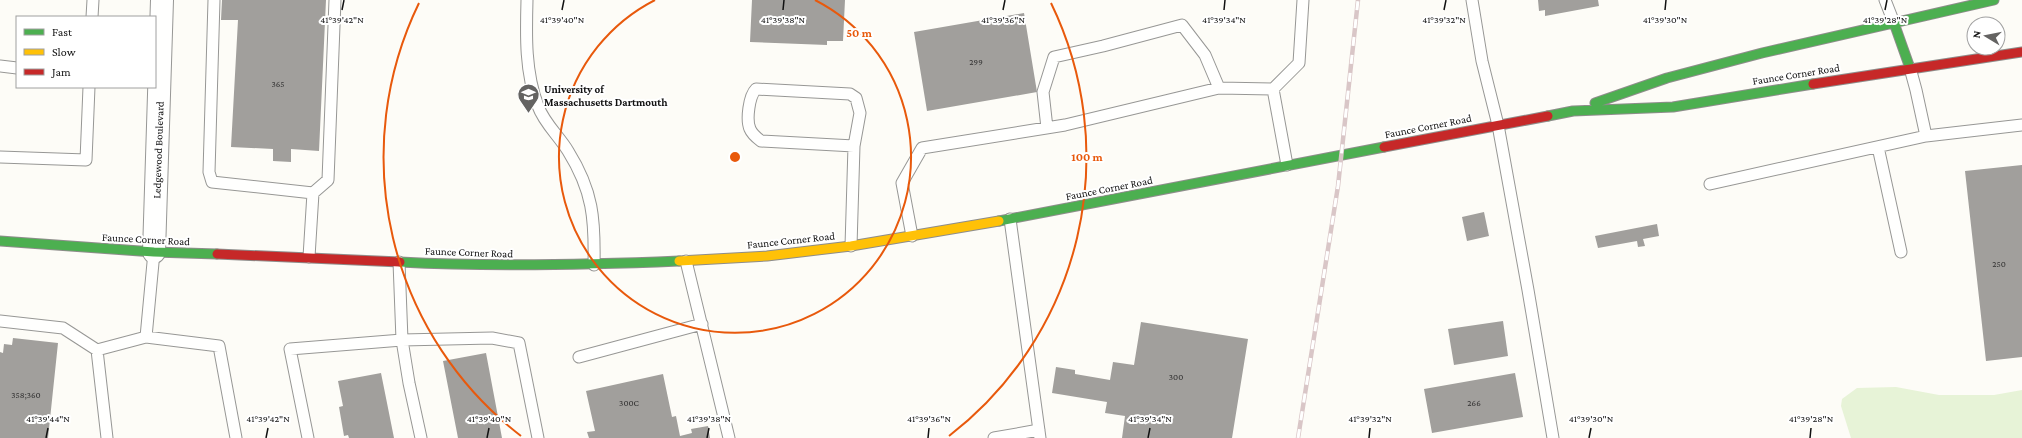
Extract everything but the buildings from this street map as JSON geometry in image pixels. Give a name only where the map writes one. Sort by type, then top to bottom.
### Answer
[{"type":"main road","name":"Faunce Corner Road","points":[[1573,111],[1667,78],[1762,53],[1994,0]]},
{"type":"main road","points":[[1894,23],[1910,68]]},
{"type":"main road","name":"Faunce Corner Road","points":[[0,241],[154,252],[309,256],[399,262],[523,266],[594,265],[767,256],[851,246],[1010,219],[1573,111],[1673,107],[1910,68],[2022,52]]},
{"type":"street","name":"Ledgewood Boulevard","points":[[154,252],[162,0]]},
{"type":"lane","points":[[92,16],[93,0]]},
{"type":"lane","points":[[214,0],[209,172],[212,182],[313,193]]},
{"type":"lane","points":[[309,256],[313,193],[328,180],[335,0]]},
{"type":"lane","points":[[527,0],[528,54],[533,90],[538,107],[568,151],[586,186],[592,204],[594,222],[594,265]]},
{"type":"lane","points":[[912,236],[902,183],[922,148],[1047,128],[1219,88],[1273,89],[1299,63],[1303,0]]},
{"type":"lane","points":[[1472,0],[1482,61],[1498,125],[1553,438]]},
{"type":"lane","points":[[1885,0],[1894,23]]},
{"type":"lane","points":[[1047,128],[1043,92],[1054,57],[1103,46],[1182,25],[1205,55],[1219,88]]},
{"type":"lane","points":[[0,66],[16,68]]},
{"type":"lane","points":[[1910,68],[1926,136]]},
{"type":"lane","points":[[0,157],[86,160],[89,88]]},
{"type":"lane","points":[[851,246],[854,146],[860,113],[856,98],[850,94],[756,89],[751,94],[749,128],[754,136],[761,141],[854,146]]},
{"type":"lane","points":[[1273,89],[1286,165]]},
{"type":"lane","points":[[1710,184],[1926,136],[2022,125]]},
{"type":"lane","points":[[1878,146],[1901,252]]},
{"type":"lane","points":[[994,438],[1039,434],[1010,219]]},
{"type":"lane","points":[[146,337],[154,252]]},
{"type":"lane","points":[[686,261],[730,438]]},
{"type":"lane","points":[[399,262],[402,340],[409,383],[421,438]]},
{"type":"lane","points":[[0,321],[63,328],[97,350],[146,337],[219,346],[236,438]]},
{"type":"lane","points":[[579,357],[702,324]]},
{"type":"lane","points":[[308,438],[290,349],[402,340],[492,338],[519,343],[538,438]]},
{"type":"lane","points":[[97,350],[107,438]]},
{"type":"green space","points":[[1896,387],[1939,395],[1994,395],[2022,390],[2022,438],[1851,438],[1841,406],[1842,399],[1857,388]]},
{"type":"railway","points":[[1298,438],[1338,186],[1358,0]]},
{"type":"traffic: fast","points":[[1595,103],[1667,78],[1762,53],[1994,0]]},
{"type":"traffic: fast","points":[[1894,23],[1910,68]]},
{"type":"traffic: fast","points":[[1548,116],[1573,111],[1673,107],[1813,84]]},
{"type":"traffic: fast","points":[[999,221],[1384,147]]},
{"type":"traffic: fast","points":[[0,241],[154,252],[217,254]]},
{"type":"traffic: fast","points":[[400,262],[470,265],[540,265],[679,261]]},
{"type":"traffic: slow","points":[[679,261],[767,256],[851,246],[999,221]]},
{"type":"traffic: jam","points":[[1813,84],[2022,52]]},
{"type":"traffic: jam","points":[[1384,147],[1548,116]]},
{"type":"traffic: jam","points":[[217,254],[400,262]]},
{"type":"place","name":"University of Massachusetts Dartmouth","points":[[528,114]]}]
